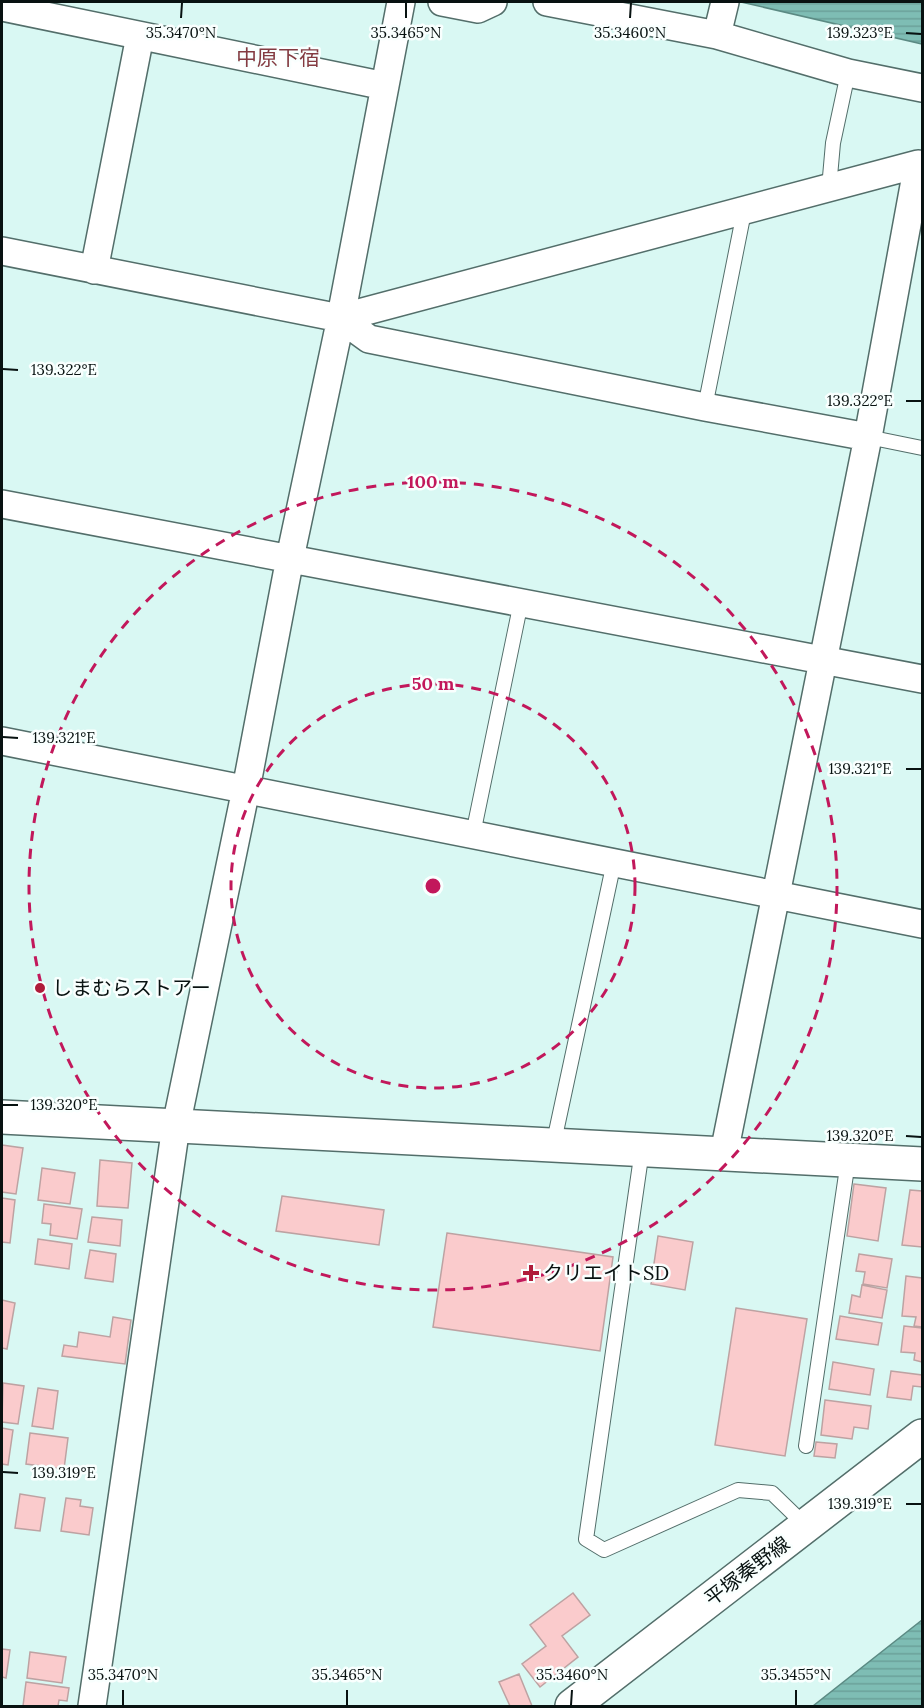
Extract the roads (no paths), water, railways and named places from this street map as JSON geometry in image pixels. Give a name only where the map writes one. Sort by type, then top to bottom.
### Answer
[{"type":"street","points":[[93,1707],[176,1126],[246,789],[401,2]]},
{"type":"street","points":[[442,2],[478,9],[493,2]]},
{"type":"street","points":[[547,2],[717,35],[848,73],[922,88]]},
{"type":"street","points":[[717,35],[725,2]]},
{"type":"street","points":[[2,7],[385,86]]},
{"type":"street","points":[[94,270],[140,36]]},
{"type":"street","points":[[340,318],[918,164],[868,437],[724,1153]]},
{"type":"street","points":[[2,251],[340,318],[369,339],[705,408],[868,437]]},
{"type":"street","points":[[2,504],[823,659],[922,680]]},
{"type":"street","points":[[2,741],[922,924]]},
{"type":"street","points":[[2,1117],[922,1164]]},
{"type":"street","name":"平塚秦野線","points":[[572,1707],[922,1436]]},
{"type":"lane","points":[[829,188],[833,143],[848,73]]},
{"type":"lane","points":[[705,408],[744,212]]},
{"type":"lane","points":[[868,437],[922,448]]},
{"type":"lane","points":[[473,834],[521,602]]},
{"type":"lane","points":[[553,1146],[614,862]]},
{"type":"lane","points":[[642,1150],[586,1539],[604,1550],[738,1490],[772,1493],[806,1526]]},
{"type":"lane","points":[[806,1446],[848,1161]]},
{"type":"place","name":"しまむらストアー","points":[[40,988]]},
{"type":"place","name":"クリエイトSD","points":[[531,1273]]},
{"type":"district","name":"中原下宿","points":[[278,58]]}]
